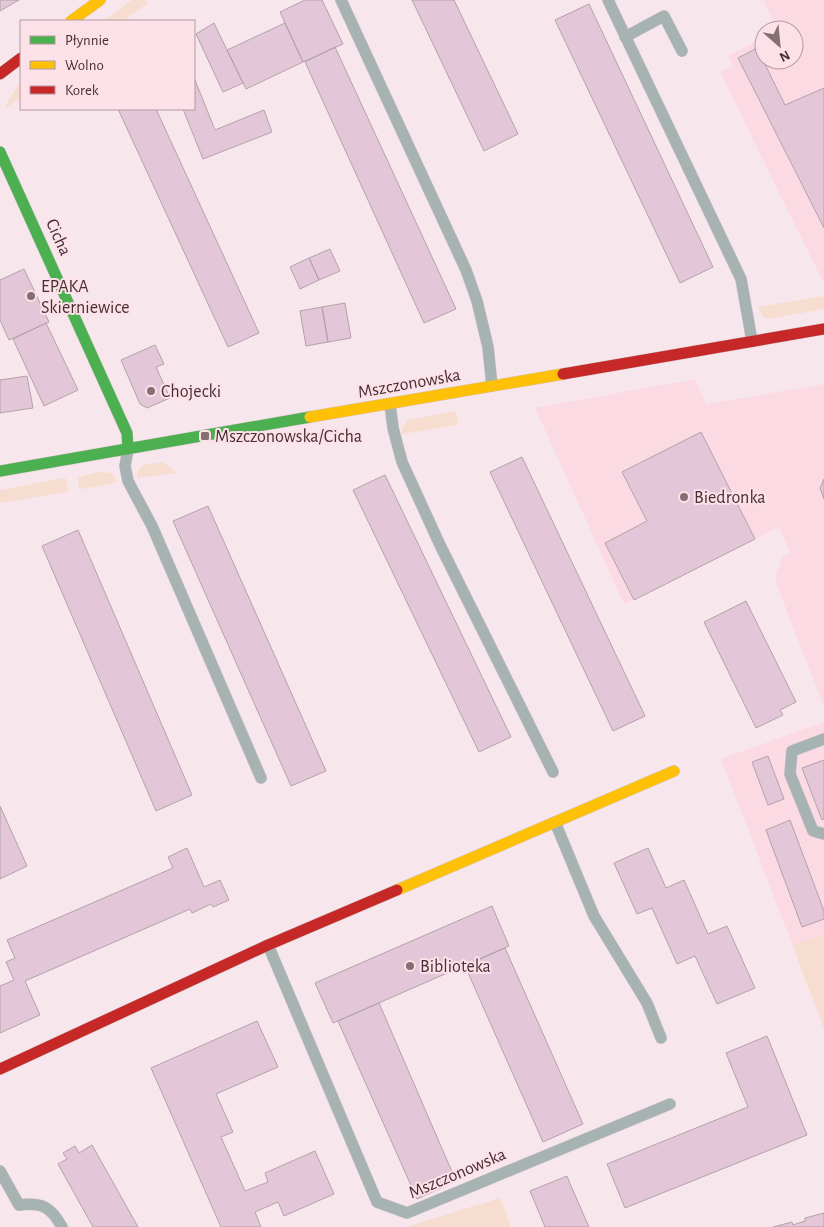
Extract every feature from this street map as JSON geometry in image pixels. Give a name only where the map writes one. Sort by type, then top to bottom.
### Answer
[{"type":"street","points":[[72,20],[100,0]]},
{"type":"street","points":[[0,74],[20,59]]},
{"type":"street","name":"Cicha","points":[[0,152],[124,426],[127,433],[128,449]]},
{"type":"street","name":"Mszczonowska","points":[[0,471],[824,328]]},
{"type":"street","points":[[0,1068],[268,945],[674,771]]},
{"type":"lane","points":[[341,0],[466,270],[488,347],[492,386]]},
{"type":"lane","points":[[608,0],[741,279],[752,341]]},
{"type":"lane","points":[[625,37],[664,16],[682,51]]},
{"type":"lane","points":[[390,404],[393,428],[402,462],[440,545],[552,772]]},
{"type":"lane","points":[[128,449],[125,466],[128,481],[152,526],[261,778]]},
{"type":"lane","points":[[824,739],[792,751],[790,774],[813,831],[824,834]]},
{"type":"lane","points":[[555,822],[594,916],[647,1003],[661,1038]]},
{"type":"lane","name":"Mszczonowska","points":[[268,945],[377,1202],[407,1213],[670,1104]]},
{"type":"lane","points":[[0,1171],[20,1205],[44,1206],[55,1214],[62,1227]]},
{"type":"shaded area","points":[[132,0],[145,0],[148,3],[124,20],[104,20]]},
{"type":"shaded area","points":[[763,0],[824,0],[824,280],[822,280],[720,72],[733,66],[728,56],[754,42],[754,70],[804,70],[804,20],[773,20]]},
{"type":"shaded area","points":[[20,83],[20,98],[5,109],[10,97]]},
{"type":"shaded area","points":[[824,296],[824,309],[768,319],[763,317],[758,307]]},
{"type":"shaded area","points":[[695,379],[706,404],[824,384],[824,707],[775,580],[782,556],[790,553],[779,527],[624,604],[535,408]]},
{"type":"shaded area","points":[[456,411],[458,425],[402,434],[402,428],[408,420]]},
{"type":"shaded area","points":[[163,462],[176,472],[138,478],[137,473],[143,465]]},
{"type":"shaded area","points":[[100,472],[112,473],[117,481],[111,484],[79,488],[78,477]]},
{"type":"shaded area","points":[[66,479],[68,491],[66,492],[0,503],[0,490]]},
{"type":"shaded area","points":[[824,722],[824,935],[792,944],[721,759]]},
{"type":"shaded area","points":[[824,935],[824,1029],[792,944]]},
{"type":"shaded area","points":[[500,1198],[511,1227],[406,1227]]},
{"type":"building","points":[[0,0],[19,0],[0,11]]},
{"type":"building","points":[[305,0],[322,0],[343,44],[303,62],[280,12]]},
{"type":"building","points":[[412,0],[454,0],[518,134],[484,151]]},
{"type":"building","points":[[589,4],[713,267],[680,283],[555,20]]},
{"type":"building","points":[[214,23],[243,83],[223,92],[196,34]]},
{"type":"building","points":[[285,23],[303,62],[246,89],[227,50]]},
{"type":"building","points":[[335,47],[456,309],[424,323],[305,62]]},
{"type":"building","points":[[754,50],[754,70],[768,70],[785,105],[824,88],[824,228],[738,58]]},
{"type":"building","points":[[195,80],[215,130],[264,110],[272,132],[203,159],[183,110],[195,110]]},
{"type":"building","points":[[118,110],[156,110],[259,333],[228,347]]},
{"type":"building","points":[[330,249],[340,271],[319,280],[309,258]]},
{"type":"building","points":[[309,258],[319,280],[300,289],[290,267]]},
{"type":"building","points":[[24,269],[49,322],[9,340],[0,320],[0,280]]},
{"type":"building","points":[[345,303],[351,338],[328,342],[322,307]]},
{"type":"building","points":[[322,307],[328,342],[306,346],[300,311]]},
{"type":"building","points":[[46,323],[78,390],[44,406],[13,339]]},
{"type":"building","points":[[155,345],[164,364],[156,367],[170,398],[147,408],[140,404],[121,360]]},
{"type":"building","points":[[27,376],[33,408],[0,413],[0,380]]},
{"type":"building","name":"Biedronka","points":[[701,432],[755,539],[634,600],[605,543],[647,521],[622,472]]},
{"type":"building","points":[[522,457],[645,716],[613,731],[490,472]]},
{"type":"building","points":[[385,475],[511,737],[479,752],[353,490]]},
{"type":"building","points":[[824,479],[824,499],[820,488]]},
{"type":"building","points":[[208,506],[326,771],[291,786],[173,521]]},
{"type":"building","points":[[78,530],[192,795],[156,811],[42,546]]},
{"type":"building","points":[[746,601],[796,702],[780,710],[783,715],[756,728],[704,622]]},
{"type":"building","points":[[768,756],[784,799],[768,805],[752,762]]},
{"type":"building","points":[[824,760],[824,819],[822,820],[802,768]]},
{"type":"building","points":[[0,806],[27,866],[0,879]]},
{"type":"building","points":[[790,820],[824,911],[824,919],[802,927],[766,830]]},
{"type":"building","points":[[187,848],[204,887],[220,880],[229,900],[213,907],[211,904],[192,913],[190,909],[25,981],[40,1015],[0,1033],[0,986],[14,980],[6,962],[15,958],[7,940],[173,868],[168,857]]},
{"type":"building","points":[[648,848],[666,888],[684,880],[708,934],[727,926],[755,988],[717,1004],[695,956],[677,964],[652,908],[637,914],[614,863]]},
{"type":"building","name":"Biblioteka","points":[[492,906],[509,946],[333,1023],[315,983]]},
{"type":"building","points":[[505,948],[583,1124],[543,1142],[465,966]]},
{"type":"building","points":[[379,1003],[456,1181],[417,1199],[338,1021]]},
{"type":"building","points":[[257,1021],[278,1067],[216,1094],[233,1132],[221,1137],[245,1191],[268,1182],[265,1173],[315,1151],[334,1194],[284,1216],[278,1202],[255,1212],[261,1227],[221,1227],[151,1068]]},
{"type":"building","points":[[767,1036],[807,1135],[625,1208],[607,1164],[748,1107],[726,1053]]},
{"type":"building","points":[[92,1145],[138,1227],[93,1227],[58,1164],[67,1159],[63,1153],[75,1146],[79,1153]]},
{"type":"building","points":[[567,1176],[589,1227],[545,1227],[530,1191]]},
{"type":"building","points":[[824,1213],[824,1227],[773,1227],[792,1222],[793,1225],[805,1221],[805,1218]]},
{"type":"traffic: fast","points":[[0,152],[127,433],[128,449]]},
{"type":"traffic: fast","points":[[0,471],[310,417]]},
{"type":"traffic: slow","points":[[72,20],[100,0]]},
{"type":"traffic: slow","points":[[310,417],[563,374]]},
{"type":"traffic: slow","points":[[397,890],[674,771]]},
{"type":"traffic: jam","points":[[0,74],[20,59]]},
{"type":"traffic: jam","points":[[563,374],[824,329]]},
{"type":"traffic: jam","points":[[0,1069],[268,945],[397,890]]},
{"type":"place","name":"EPAKA Skierniewice","points":[[31,296]]},
{"type":"place","name":"Chojecki","points":[[151,391]]},
{"type":"place","name":"Mszczonowska/Cicha","points":[[205,436]]},
{"type":"place","name":"Biedronka","points":[[684,497]]},
{"type":"place","name":"Biblioteka","points":[[410,966]]}]
